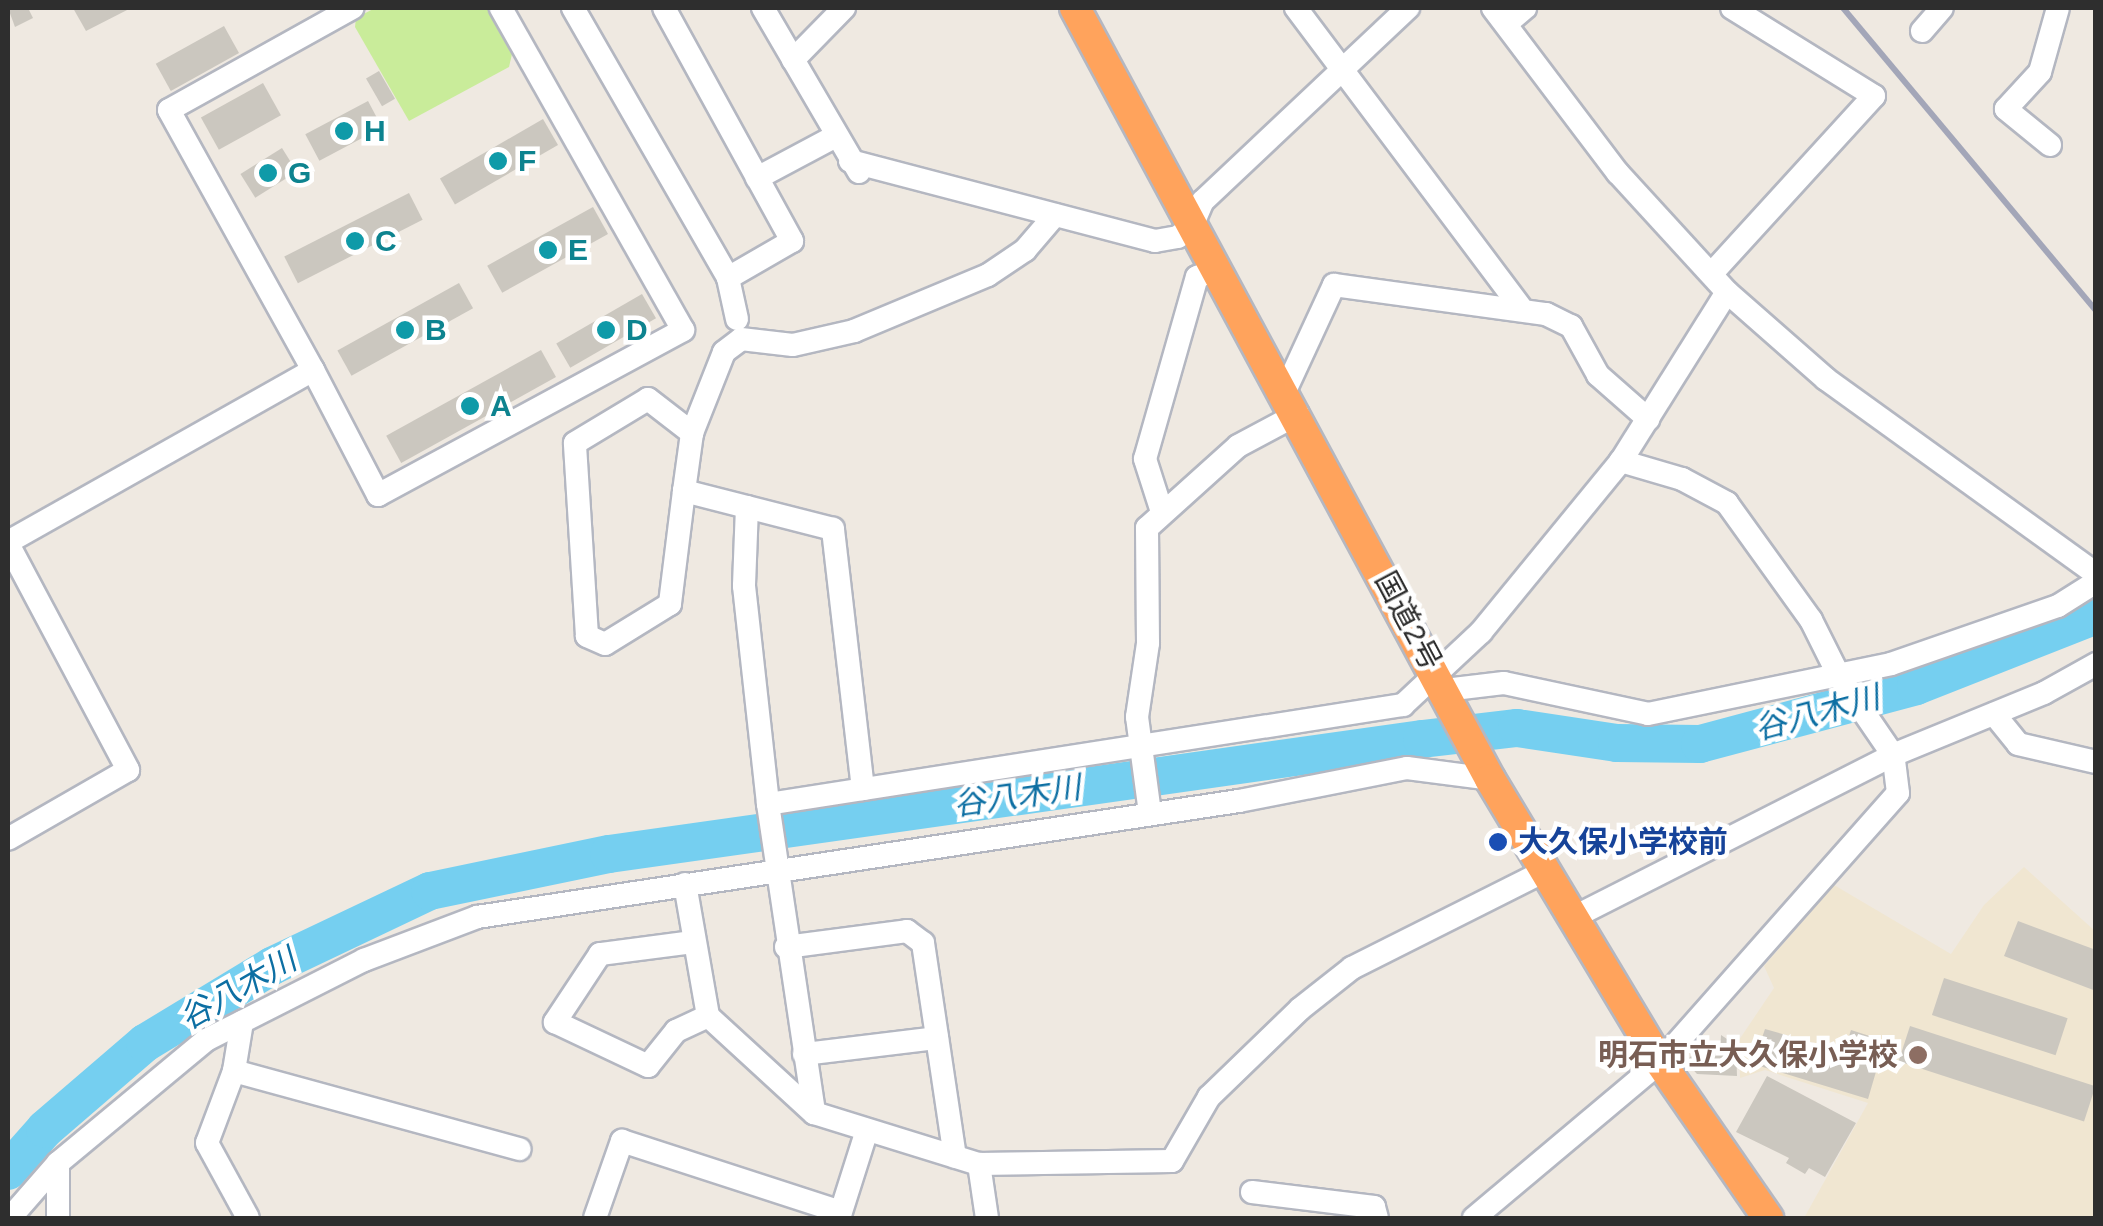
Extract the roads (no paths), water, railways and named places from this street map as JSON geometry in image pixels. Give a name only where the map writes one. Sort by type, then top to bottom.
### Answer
[{"type":"highway","name":"国道2号","points":[[1075,8],[1490,779],[1544,871],[1578,916],[1660,1062],[1768,1218]]},
{"type":"street","points":[[352,8],[169,110],[378,495],[683,330],[501,8]]},
{"type":"street","points":[[573,8],[728,278],[736,319]]},
{"type":"street","points":[[664,8],[792,241],[728,278]]},
{"type":"street","points":[[763,8],[857,170],[1155,241],[1178,237],[1194,224],[1203,200],[1408,8]]},
{"type":"street","points":[[1296,8],[1520,306]]},
{"type":"street","points":[[1525,8],[1500,16],[1618,173],[1714,272],[1728,292],[1826,379],[2096,574]]},
{"type":"street","points":[[1714,272],[1874,96],[1732,8]]},
{"type":"street","points":[[1922,32],[1942,8]]},
{"type":"street","points":[[2050,145],[2006,109],[2040,72],[2058,8]]},
{"type":"street","points":[[792,60],[830,13]]},
{"type":"street","points":[[757,178],[836,136]]},
{"type":"street","points":[[692,433],[648,399],[574,444],[587,636],[605,644],[670,604],[692,433],[724,352],[740,339],[793,345],[854,331],[988,275],[1025,250],[1054,215]]},
{"type":"street","points":[[1162,512],[1145,459],[1197,278],[1218,269]]},
{"type":"street","points":[[1150,814],[1138,746],[1148,643],[1147,528],[1291,403],[1334,284],[1520,306],[1571,326],[1598,374],[1648,420]]},
{"type":"street","points":[[768,804],[1403,705],[1440,680],[1621,461],[1695,334],[1728,292]]},
{"type":"street","points":[[8,839],[128,770],[8,543],[313,370]]},
{"type":"street","points":[[1474,1218],[1660,1062],[1898,793],[1892,754],[1839,676],[1811,620],[1726,503],[1682,479],[1621,461]]},
{"type":"street","points":[[684,490],[833,530],[863,789]]},
{"type":"street","points":[[747,507],[744,586],[768,804],[786,947],[814,1114]]},
{"type":"street","points":[[1440,680],[1504,683],[1648,714],[1839,676],[2058,606],[2096,582]]},
{"type":"street","points":[[1578,916],[1892,754],[1994,714],[2096,664]]},
{"type":"street","points":[[1994,714],[2018,744],[2096,762]]},
{"type":"street","points":[[10,1218],[58,1163],[206,1040],[364,960],[477,916],[776,867],[1150,814],[1406,768],[1490,779]]},
{"type":"street","points":[[685,884],[708,1016],[814,1114],[979,1164],[1172,1161],[1209,1097],[1300,1009],[1352,968],[1544,871]]},
{"type":"street","points":[[786,947],[907,931],[924,943],[955,1156]]},
{"type":"street","points":[[693,942],[600,954],[555,1022],[648,1066],[676,1031],[708,1016]]},
{"type":"street","points":[[242,1022],[234,1072],[207,1143],[248,1218]]},
{"type":"street","points":[[804,1054],[938,1038]]},
{"type":"street","points":[[234,1072],[520,1149]]},
{"type":"street","points":[[595,1218],[622,1141],[849,1216],[867,1130]]},
{"type":"street","points":[[58,1163],[58,1218]]},
{"type":"street","points":[[979,1164],[986,1218]]},
{"type":"street","points":[[1252,1192],[1374,1207],[1377,1218]]},
{"type":"waterway","name":"谷八木川","points":[[8,1171],[45,1129],[145,1043],[272,966],[430,891],[609,854],[1517,728],[1617,743],[1700,744],[1916,686],[2096,615]]},
{"type":"railway","points":[[1843,8],[2096,311]]},
{"type":"place","name":"H","points":[[344,131]]},
{"type":"place","name":"F","points":[[498,161]]},
{"type":"place","name":"G","points":[[268,173]]},
{"type":"place","name":"C","points":[[355,241]]},
{"type":"place","name":"E","points":[[548,250]]},
{"type":"place","name":"B","points":[[405,330]]},
{"type":"place","name":"D","points":[[606,330]]},
{"type":"place","name":"A","points":[[470,406]]},
{"type":"place","name":"大久保小学校前","points":[[1498,842]]},
{"type":"place","name":"明石市立大久保小学校","points":[[1918,1055]]}]
